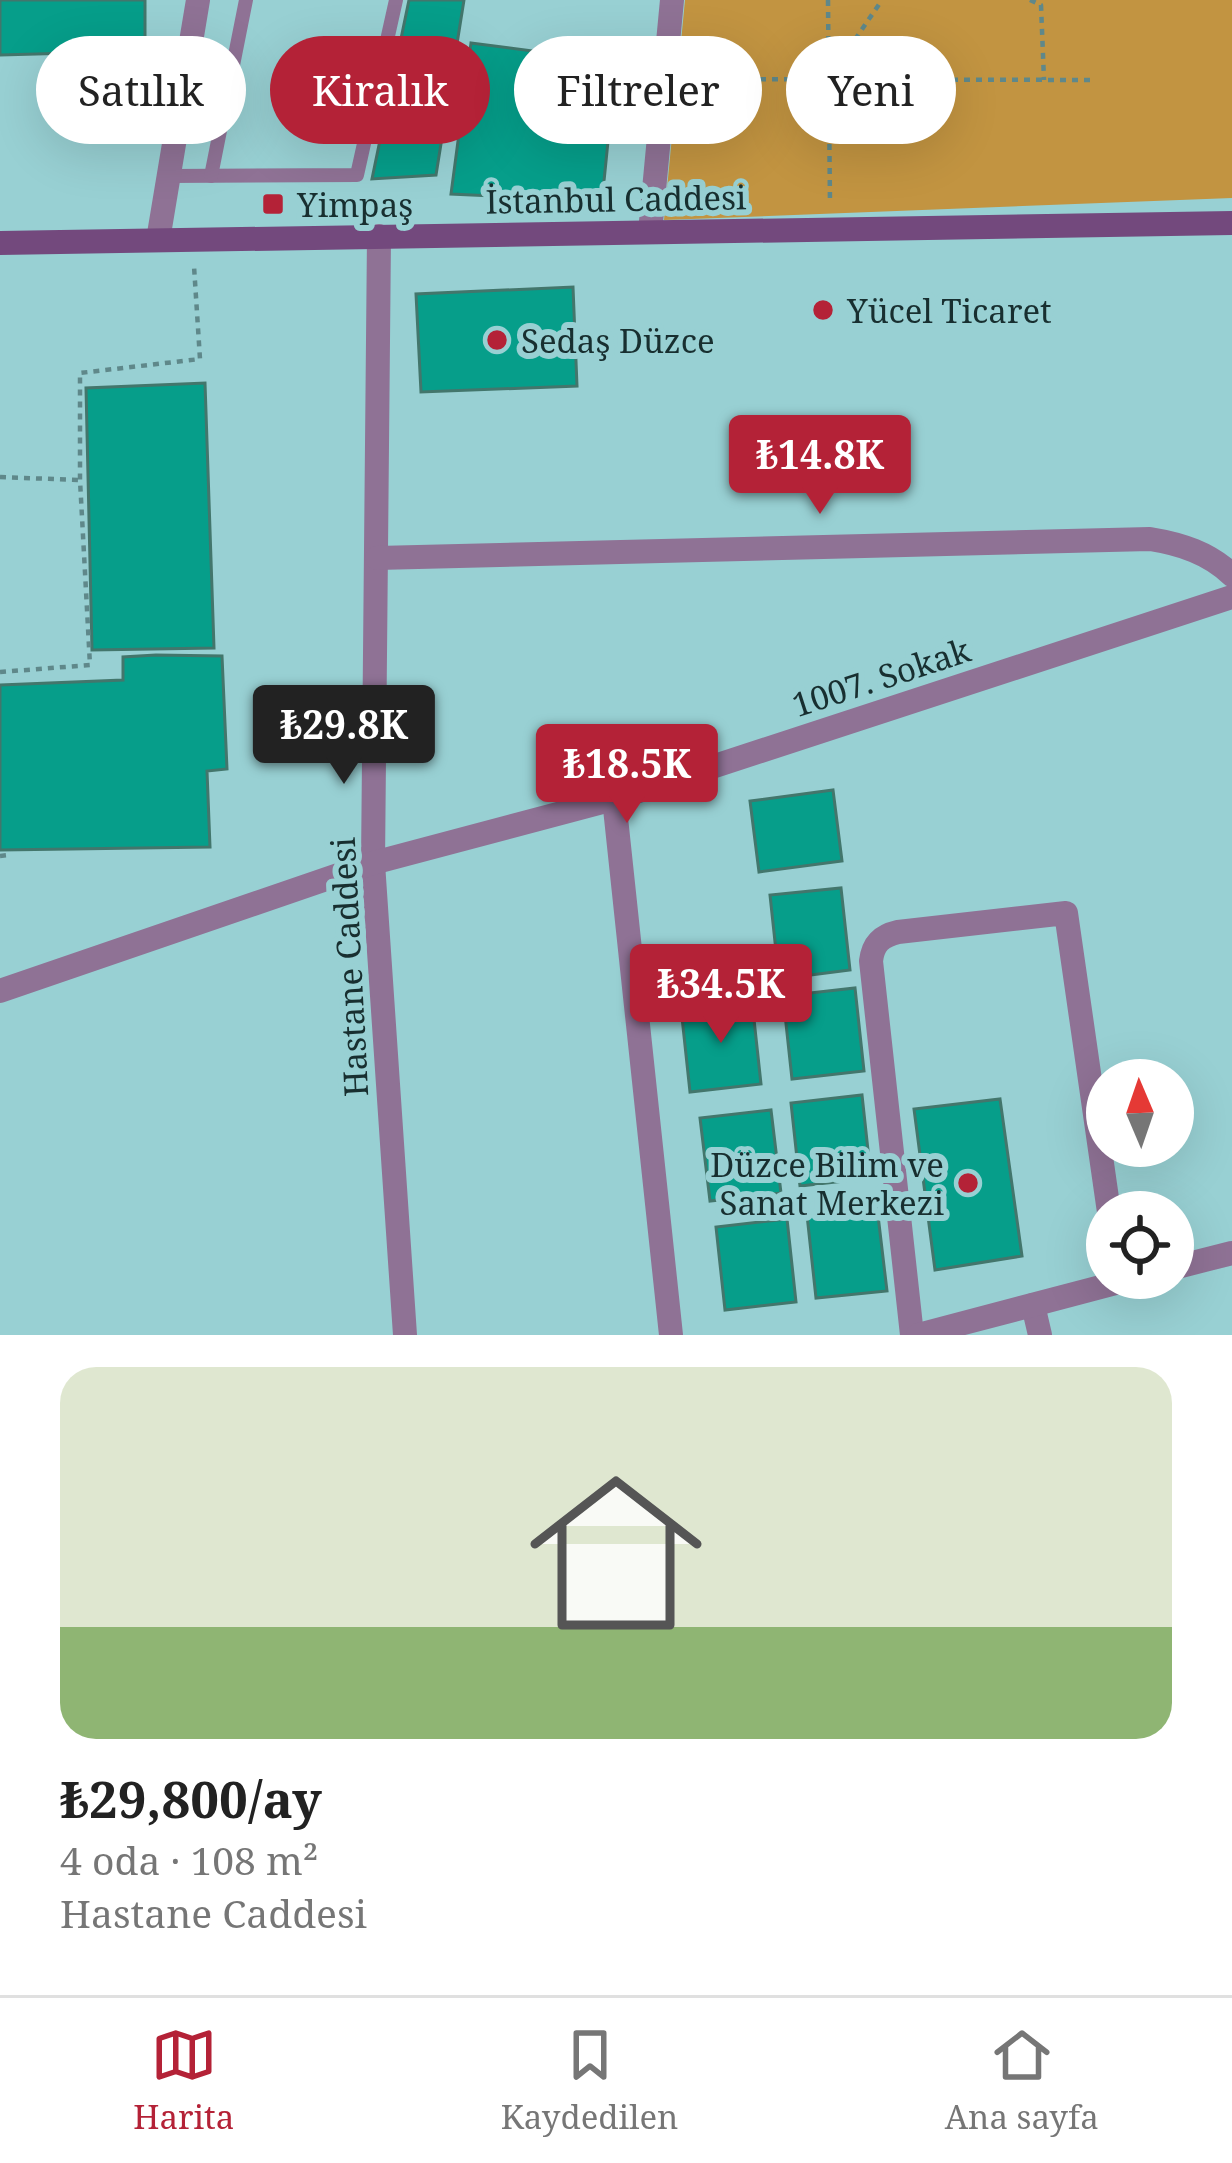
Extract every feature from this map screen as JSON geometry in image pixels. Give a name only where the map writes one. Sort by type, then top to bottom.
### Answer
[{"type":"main road","name":"İstanbul Caddesi","points":[[0,243],[1232,223]]},
{"type":"street","points":[[158,240],[198,0]]},
{"type":"street","points":[[668,36],[672,0]]},
{"type":"street","points":[[650,232],[658,144]]},
{"type":"street","name":"Hastane Caddesi","points":[[380,236],[373,863],[405,1335]]},
{"type":"street","points":[[376,558],[1150,539],[1203,554],[1232,575]]},
{"type":"street","name":"1007. Sokak","points":[[0,991],[373,863],[614,799],[1232,597]]},
{"type":"street","points":[[614,799],[671,1335]]},
{"type":"street","points":[[1086,1290],[915,1335],[871,961],[883,937],[1066,913],[1106,1191]]},
{"type":"street","points":[[1194,1263],[1232,1253]]},
{"type":"street","points":[[1033,1305],[1040,1335]]},
{"type":"lane","points":[[211,176],[246,0]]},
{"type":"lane","points":[[168,176],[357,175],[396,0]]},
{"type":"path","points":[[827,0],[827,36]]},
{"type":"path","points":[[857,36],[882,0]]},
{"type":"path","points":[[1030,0],[1040,5],[1044,80]]},
{"type":"path","points":[[956,80],[1095,80]]},
{"type":"path","points":[[829,144],[830,229]]},
{"type":"path","points":[[0,672],[90,665],[80,480],[80,373],[200,359],[193,239]]},
{"type":"path","points":[[0,477],[80,480]]},
{"type":"path","points":[[0,856],[10,856]]},
{"type":"shaded area","points":[[685,0],[1232,0],[1232,198],[664,220],[671,144],[762,144],[762,36],[682,36]]},
{"type":"building","points":[[0,0],[145,0],[145,36],[36,36],[36,54],[0,55]]},
{"type":"building","points":[[409,0],[464,0],[458,36],[402,36]]},
{"type":"building","points":[[490,45],[514,49],[514,144],[608,144],[602,201],[451,194],[458,144],[490,144]]},
{"type":"building","points":[[379,144],[441,144],[436,175],[372,179]]},
{"type":"building","name":"Sedaş Düzce","points":[[573,287],[577,386],[421,392],[416,294]]},
{"type":"building","points":[[205,383],[214,648],[92,650],[86,388]]},
{"type":"building","points":[[222,656],[227,769],[207,771],[210,847],[0,850],[0,685],[123,680],[123,657]]},
{"type":"building","points":[[833,790],[842,861],[759,872],[750,801]]},
{"type":"building","points":[[841,888],[850,970],[779,979],[770,895]]},
{"type":"building","points":[[855,988],[864,1071],[792,1079],[783,996]]},
{"type":"building","points":[[752,1001],[761,1084],[690,1092],[681,1008]]},
{"type":"building","points":[[862,1095],[871,1178],[800,1186],[791,1103]]},
{"type":"building","name":"Düzce Bilim ve Sanat Merkezi","points":[[1000,1099],[1022,1256],[935,1270],[914,1109]]},
{"type":"building","points":[[771,1110],[781,1193],[710,1201],[700,1118]]},
{"type":"building","points":[[877,1207],[887,1291],[816,1298],[807,1215]]},
{"type":"building","points":[[787,1219],[796,1302],[725,1310],[716,1227]]},
{"type":"place","name":"Yimpaş","points":[[273,204]]},
{"type":"place","name":"Yücel Ticaret","points":[[823,310]]},
{"type":"place","name":"Sedaş Düzce","points":[[497,340]]},
{"type":"place","name":"Düzce Bilim ve Sanat Merkezi","points":[[968,1183]]}]
